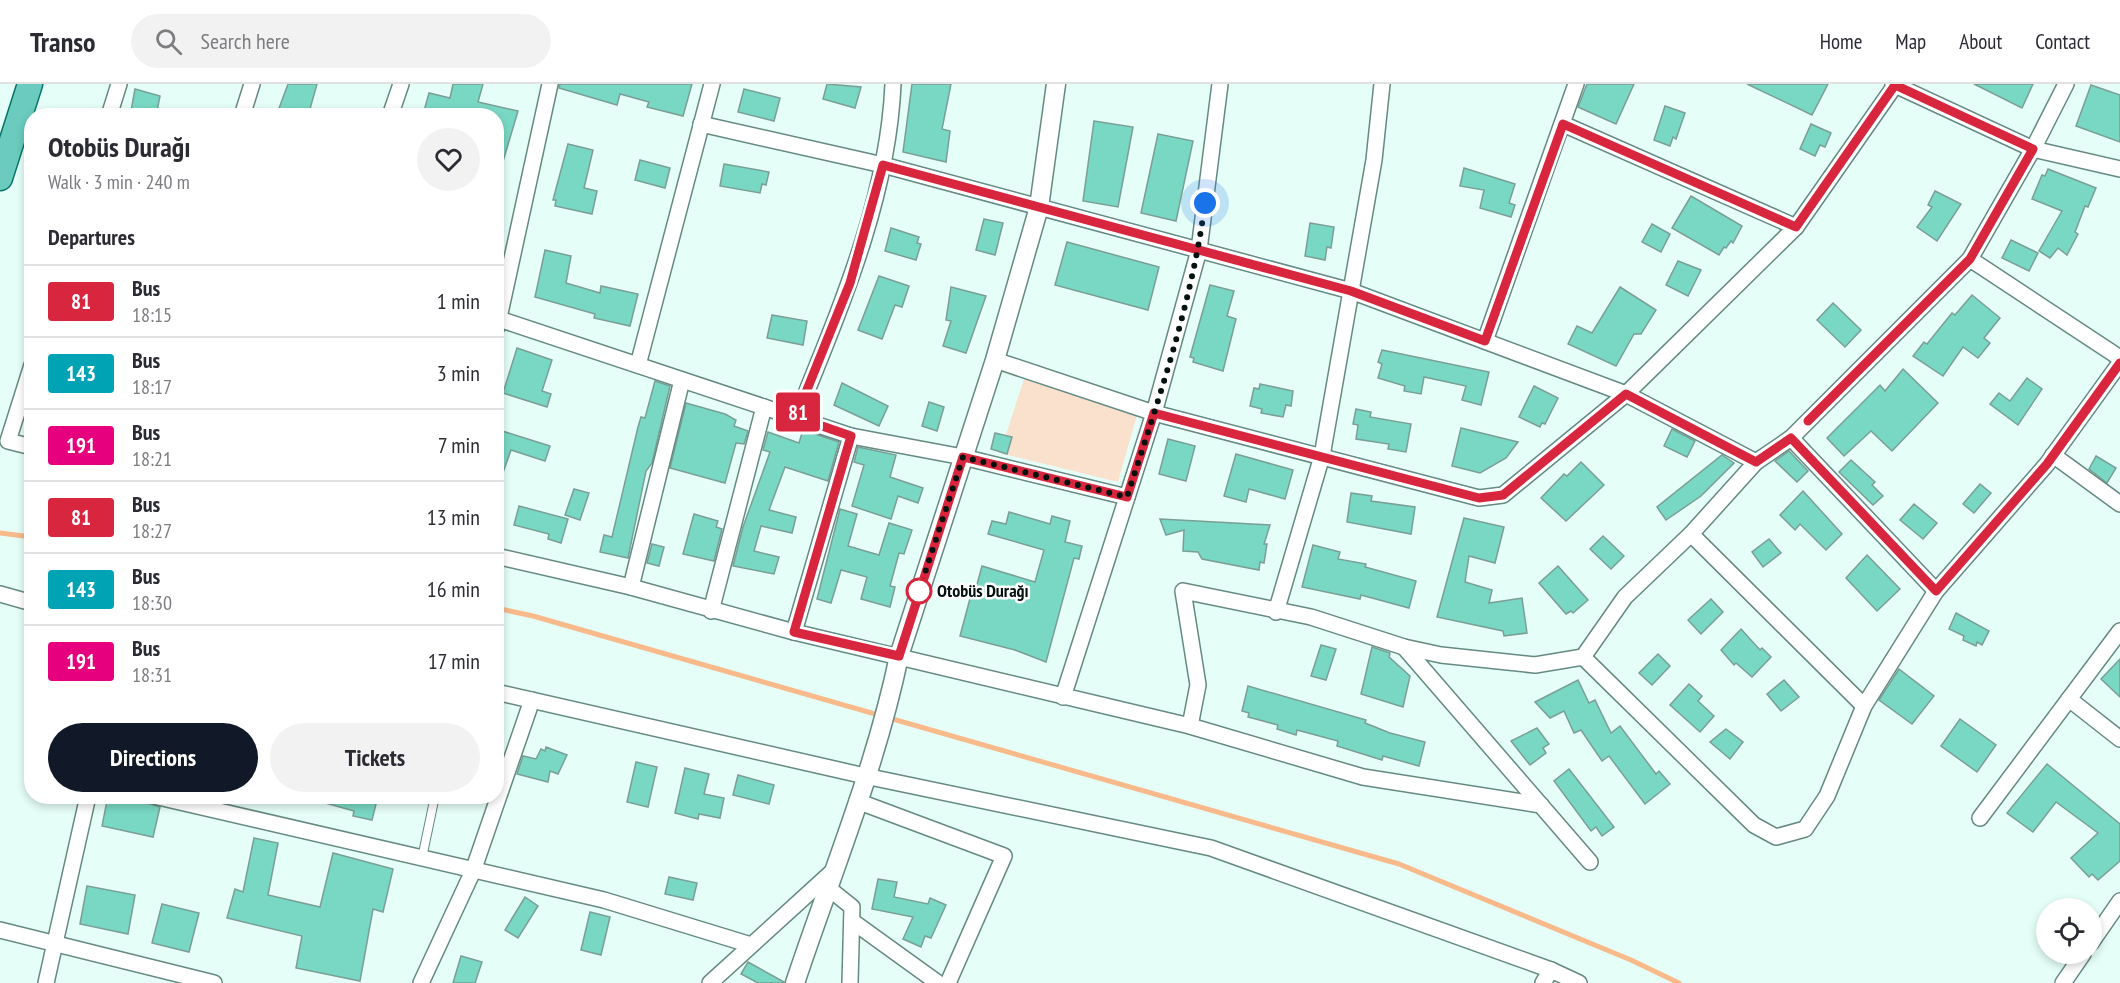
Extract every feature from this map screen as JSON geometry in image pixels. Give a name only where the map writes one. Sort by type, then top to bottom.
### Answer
[{"type":"main road","points":[[0,178],[30,84]]},
{"type":"street","points":[[112,108],[119,84]]},
{"type":"street","points":[[244,108],[252,84]]},
{"type":"street","points":[[392,108],[400,84]]},
{"type":"street","points":[[504,295],[550,84]]},
{"type":"street","points":[[638,365],[712,84]]},
{"type":"street","points":[[796,417],[850,283],[883,165],[893,84]]},
{"type":"street","points":[[795,983],[867,770],[890,696],[899,656],[995,360],[1039,207],[1056,84]]},
{"type":"street","points":[[1064,697],[1154,413],[1199,250],[1221,84]]},
{"type":"street","points":[[1276,612],[1322,456],[1374,160],[1382,84]]},
{"type":"street","points":[[1485,341],[1576,84]]},
{"type":"street","points":[[995,360],[1154,413],[1479,498],[1503,495],[1626,394],[1796,227],[1895,84],[2033,149],[2120,169]]},
{"type":"street","points":[[1190,726],[1198,685],[1183,591],[1276,612],[1311,617],[1404,647],[1441,656],[1535,665],[1583,657],[1625,597],[1691,534],[1756,462],[1791,438],[1970,259],[2033,149],[2066,84]]},
{"type":"street","points":[[701,124],[883,165],[1351,291],[1626,394],[1756,462]]},
{"type":"street","points":[[1563,124],[1796,227]]},
{"type":"street","points":[[1970,259],[2120,358]]},
{"type":"street","points":[[504,324],[638,365],[851,436],[963,457],[1127,497]]},
{"type":"street","points":[[1583,657],[1754,825],[1776,837],[1805,828],[1827,796],[1864,706],[1936,591],[2053,455],[2120,363]]},
{"type":"street","points":[[631,587],[682,380]]},
{"type":"street","points":[[24,390],[8,441],[24,445]]},
{"type":"street","points":[[711,611],[764,407]]},
{"type":"street","points":[[794,632],[851,436]]},
{"type":"street","points":[[1791,438],[1936,591]]},
{"type":"street","points":[[2053,455],[2120,504]]},
{"type":"street","points":[[1691,534],[1864,706]]},
{"type":"street","points":[[504,558],[631,587],[711,611],[794,632],[1190,726],[1363,777],[1541,805]]},
{"type":"street","points":[[0,594],[24,601]]},
{"type":"street","points":[[1980,818],[2120,631]]},
{"type":"street","points":[[1404,647],[1590,862]]},
{"type":"street","points":[[504,694],[867,770],[1211,848],[1547,976],[1579,983]]},
{"type":"street","points":[[2069,699],[2120,739]]},
{"type":"street","points":[[504,781],[532,700]]},
{"type":"street","points":[[857,801],[1004,856],[948,983]]},
{"type":"street","points":[[46,983],[57,943],[86,804]]},
{"type":"street","points":[[189,804],[604,900],[751,945]]},
{"type":"street","points":[[421,983],[473,871],[496,804]]},
{"type":"street","points":[[830,879],[852,908],[850,983]]},
{"type":"street","points":[[710,983],[751,945],[830,879]]},
{"type":"street","points":[[2102,927],[2120,901]]},
{"type":"street","points":[[852,921],[938,983]]},
{"type":"street","points":[[0,930],[214,983]]},
{"type":"street","points":[[2063,983],[2076,964]]},
{"type":"lane","points":[[422,858],[433,804]]},
{"type":"shaded area","points":[[1024,379],[1137,415],[1118,482],[1000,453]]},
{"type":"building","points":[[288,84],[317,84],[310,108],[279,108]]},
{"type":"building","points":[[453,84],[483,84],[478,102],[518,111],[504,158],[504,108],[425,108],[429,93],[450,98]]},
{"type":"building","points":[[560,84],[692,84],[683,116],[647,107],[649,102],[620,94],[617,105],[559,88]]},
{"type":"building","points":[[827,84],[861,87],[855,108],[823,99]]},
{"type":"building","points":[[912,84],[951,84],[942,129],[950,131],[946,162],[903,152]]},
{"type":"building","points":[[1587,84],[1634,84],[1616,124],[1578,107]]},
{"type":"building","points":[[1747,84],[1828,84],[1812,115]]},
{"type":"building","points":[[1974,84],[2033,84],[2022,108]]},
{"type":"building","points":[[2091,85],[2120,95],[2120,142],[2076,126]]},
{"type":"building","points":[[135,89],[160,96],[158,108],[132,108]]},
{"type":"building","points":[[744,89],[780,98],[774,121],[738,112]]},
{"type":"building","points":[[1665,106],[1685,113],[1676,139],[1673,137],[1670,146],[1654,140]]},
{"type":"building","points":[[1094,121],[1133,127],[1118,207],[1083,201]]},
{"type":"building","points":[[1811,124],[1831,133],[1825,147],[1820,145],[1815,156],[1800,149]]},
{"type":"building","points":[[1158,134],[1193,141],[1176,221],[1141,213]]},
{"type":"building","points":[[568,144],[593,150],[584,188],[597,191],[592,214],[555,206],[556,200],[553,200]]},
{"type":"building","points":[[640,160],[670,168],[665,188],[635,180]]},
{"type":"building","points":[[724,164],[769,172],[766,185],[762,184],[760,193],[720,186]]},
{"type":"building","points":[[1464,168],[1515,184],[1509,203],[1515,205],[1511,217],[1480,208],[1484,190],[1460,186]]},
{"type":"building","points":[[2048,169],[2096,188],[2088,207],[2085,206],[2075,232],[2078,234],[2067,255],[2058,248],[2050,258],[2039,251],[2062,211],[2032,199],[2042,175],[2045,176]]},
{"type":"building","points":[[1935,191],[1961,204],[1937,241],[1917,227],[1932,207],[1928,205]]},
{"type":"building","points":[[1691,196],[1742,226],[1733,243],[1731,241],[1726,248],[1724,247],[1719,255],[1672,228]]},
{"type":"building","points":[[984,219],[1003,223],[995,255],[976,250]]},
{"type":"building","points":[[1310,223],[1334,227],[1331,248],[1327,247],[1325,260],[1305,256]]},
{"type":"building","points":[[1652,224],[1670,234],[1661,252],[1642,242]]},
{"type":"building","points":[[891,228],[919,237],[917,243],[921,244],[916,260],[885,251]]},
{"type":"building","points":[[2011,240],[2038,253],[2029,271],[2002,258]]},
{"type":"building","points":[[1067,242],[1159,267],[1148,310],[1055,285]]},
{"type":"building","points":[[545,250],[571,256],[566,283],[600,293],[601,286],[638,294],[630,326],[594,318],[595,314],[535,297]]},
{"type":"building","points":[[1678,261],[1701,270],[1688,296],[1666,285]]},
{"type":"building","points":[[879,276],[909,286],[902,307],[895,305],[882,339],[858,330]]},
{"type":"building","points":[[1210,285],[1234,291],[1227,316],[1236,319],[1223,371],[1193,362],[1194,358],[1190,357]]},
{"type":"building","points":[[951,287],[986,296],[966,353],[943,346],[951,321],[946,320]]},
{"type":"building","points":[[1620,287],[1656,310],[1641,334],[1634,334],[1616,366],[1568,344],[1577,326],[1592,333]]},
{"type":"building","points":[[1972,295],[2000,318],[1984,338],[1990,343],[1978,358],[1963,347],[1943,376],[1913,356],[1924,342],[1927,344],[1952,313],[1955,315]]},
{"type":"building","points":[[1833,303],[1861,330],[1845,347],[1817,320]]},
{"type":"building","points":[[772,315],[807,321],[803,345],[767,338]]},
{"type":"building","points":[[517,348],[552,360],[542,391],[551,394],[547,407],[504,393]]},
{"type":"building","points":[[1382,350],[1489,372],[1481,405],[1462,400],[1466,386],[1424,377],[1421,394],[1404,391],[1405,386],[1378,378],[1382,364],[1378,362]]},
{"type":"building","points":[[1903,369],[1938,403],[1892,451],[1871,431],[1844,456],[1827,438],[1880,385],[1885,391]]},
{"type":"building","points":[[2027,378],[2042,389],[2018,425],[1990,404],[1999,393],[2010,401]]},
{"type":"building","points":[[655,381],[670,386],[652,463],[646,471],[628,558],[600,552],[604,535],[612,537],[638,427],[641,417],[645,418]]},
{"type":"building","points":[[842,383],[888,406],[879,426],[834,405]]},
{"type":"building","points":[[1260,384],[1293,391],[1291,406],[1286,405],[1283,417],[1261,413],[1262,409],[1250,406],[1254,388],[1259,389]]},
{"type":"building","points":[[1534,386],[1558,398],[1545,424],[1542,423],[1540,427],[1519,417]]},
{"type":"building","points":[[929,402],[944,407],[937,431],[922,426]]},
{"type":"building","points":[[686,403],[725,414],[736,420],[734,426],[748,431],[744,444],[736,443],[725,483],[670,468]]},
{"type":"building","points":[[1356,409],[1371,412],[1370,417],[1411,424],[1406,452],[1388,449],[1389,444],[1356,439],[1358,425],[1353,424]]},
{"type":"building","points":[[1461,428],[1518,442],[1506,458],[1480,473],[1452,466]]},
{"type":"building","points":[[1672,429],[1695,441],[1687,457],[1664,446]]},
{"type":"building","points":[[803,430],[839,442],[828,481],[785,467],[769,510],[796,517],[792,533],[761,526],[754,551],[779,557],[774,574],[733,566],[743,527],[770,452],[763,450],[768,432],[799,443]]},
{"type":"building","points":[[504,432],[550,446],[545,461],[511,450],[504,470]]},
{"type":"building","points":[[995,433],[1012,437],[1007,454],[991,449]]},
{"type":"building","points":[[1168,439],[1195,446],[1186,481],[1159,474]]},
{"type":"building","points":[[858,447],[896,455],[890,477],[923,488],[918,503],[898,496],[891,519],[852,506],[864,465],[854,462]]},
{"type":"building","points":[[1789,451],[1808,471],[1797,482],[1775,461]]},
{"type":"building","points":[[1236,454],[1293,470],[1285,499],[1249,489],[1246,502],[1224,496]]},
{"type":"building","points":[[1722,455],[1734,463],[1701,496],[1666,520],[1657,507]]},
{"type":"building","points":[[2096,456],[2116,468],[2107,483],[2089,469]]},
{"type":"building","points":[[1851,460],[1875,482],[1872,485],[1883,496],[1873,505],[1839,472]]},
{"type":"building","points":[[1581,462],[1604,485],[1566,521],[1541,498],[1564,474],[1567,476]]},
{"type":"building","points":[[1980,484],[1991,493],[1974,513],[1963,504]]},
{"type":"building","points":[[574,489],[589,493],[580,520],[565,515]]},
{"type":"building","points":[[1803,491],[1842,534],[1826,550],[1800,524],[1795,530],[1780,515]]},
{"type":"building","points":[[1351,493],[1372,496],[1371,501],[1415,507],[1411,534],[1347,522]]},
{"type":"building","points":[[1914,504],[1937,523],[1923,539],[1900,520]]},
{"type":"building","points":[[519,506],[568,519],[561,543],[548,539],[549,534],[514,525]]},
{"type":"building","points":[[840,509],[857,514],[848,546],[879,555],[889,523],[912,530],[904,554],[899,553],[890,586],[895,587],[890,607],[861,599],[867,577],[841,570],[831,603],[817,599]]},
{"type":"building","points":[[1009,512],[1050,524],[1052,516],[1070,521],[1065,542],[1082,546],[1079,559],[1074,558],[1046,662],[1015,650],[960,636],[972,591],[975,592],[982,566],[1035,582],[1044,550],[988,534],[992,521],[1006,524]]},
{"type":"building","points":[[694,514],[718,521],[716,527],[722,529],[714,561],[683,554]]},
{"type":"building","points":[[1464,518],[1504,527],[1495,563],[1469,556],[1465,582],[1492,590],[1489,603],[1522,598],[1527,633],[1504,636],[1503,631],[1437,617]]},
{"type":"building","points":[[1160,519],[1270,525],[1264,544],[1267,544],[1264,563],[1260,562],[1259,570],[1202,559],[1198,552],[1183,551],[1184,530],[1166,535]]},
{"type":"building","points":[[1603,536],[1624,556],[1611,569],[1590,549]]},
{"type":"building","points":[[1769,539],[1781,553],[1763,567],[1752,552]]},
{"type":"building","points":[[652,544],[664,547],[659,566],[647,563]]},
{"type":"building","points":[[1313,545],[1340,552],[1338,559],[1366,564],[1365,567],[1416,581],[1409,608],[1361,595],[1360,599],[1302,587]]},
{"type":"building","points":[[1867,555],[1900,589],[1877,611],[1846,578]]},
{"type":"building","points":[[1558,566],[1588,600],[1573,613],[1571,611],[1566,614],[1539,583]]},
{"type":"building","points":[[1711,599],[1723,612],[1701,634],[1688,620]]},
{"type":"building","points":[[1956,613],[1989,631],[1982,645],[1977,642],[1976,646],[1963,640],[1964,636],[1949,629]]},
{"type":"building","points":[[1741,629],[1760,650],[1762,648],[1771,657],[1752,677],[1736,663],[1734,665],[1721,650]]},
{"type":"building","points":[[1321,645],[1336,649],[1326,680],[1311,676]]},
{"type":"building","points":[[1372,647],[1390,653],[1389,657],[1410,676],[1403,707],[1361,694]]},
{"type":"building","points":[[1658,654],[1670,666],[1652,685],[1639,673]]},
{"type":"building","points":[[2120,659],[2120,697],[2101,679]]},
{"type":"building","points":[[1899,669],[1934,696],[1912,724],[1879,700]]},
{"type":"building","points":[[1578,680],[1589,703],[1595,700],[1611,733],[1620,726],[1656,774],[1659,771],[1670,784],[1645,804],[1609,756],[1602,761],[1581,730],[1574,733],[1564,711],[1550,718],[1535,702]]},
{"type":"building","points":[[1784,680],[1799,697],[1781,711],[1767,694]]},
{"type":"building","points":[[1689,684],[1702,696],[1698,701],[1714,716],[1700,732],[1670,705]]},
{"type":"building","points":[[1248,686],[1366,720],[1365,723],[1390,733],[1425,742],[1419,766],[1383,756],[1382,760],[1337,746],[1338,741],[1297,730],[1296,735],[1277,729],[1278,725],[1248,717],[1249,713],[1242,711]]},
{"type":"building","points":[[1960,719],[1996,745],[1977,772],[1941,746]]},
{"type":"building","points":[[1537,728],[1549,744],[1543,748],[1546,753],[1530,765],[1511,741]]},
{"type":"building","points":[[1726,729],[1743,742],[1730,759],[1710,742]]},
{"type":"building","points":[[546,747],[567,755],[558,774],[550,771],[548,782],[517,774],[523,756],[536,759],[541,749],[545,751]]},
{"type":"building","points":[[636,762],[657,767],[648,807],[627,802]]},
{"type":"building","points":[[2047,764],[2120,824],[2120,861],[2098,880],[2092,874],[2089,877],[2071,858],[2098,833],[2056,802],[2033,832],[2007,813]]},
{"type":"building","points":[[685,768],[709,774],[704,794],[724,798],[720,818],[699,814],[698,819],[675,813]]},
{"type":"building","points":[[1569,769],[1614,827],[1602,836],[1596,827],[1591,831],[1554,781]]},
{"type":"building","points":[[738,775],[774,785],[769,804],[733,795]]},
{"type":"building","points":[[106,804],[150,804],[160,807],[153,837],[102,826]]},
{"type":"building","points":[[329,804],[376,804],[372,820],[353,816],[354,811]]},
{"type":"building","points":[[254,838],[278,843],[268,895],[320,907],[333,853],[393,869],[383,912],[373,909],[360,981],[296,968],[302,936],[227,918],[235,889],[243,892]]},
{"type":"building","points":[[669,877],[697,883],[693,900],[665,894]]},
{"type":"building","points":[[878,879],[897,882],[894,897],[928,904],[930,898],[946,905],[931,938],[925,936],[921,947],[903,939],[913,917],[872,909]]},
{"type":"building","points":[[87,886],[135,895],[128,934],[80,924]]},
{"type":"building","points":[[525,897],[538,906],[518,938],[505,930]]},
{"type":"building","points":[[162,904],[199,913],[189,952],[152,943]]},
{"type":"building","points":[[590,912],[610,917],[601,955],[581,950]]},
{"type":"building","points":[[461,956],[482,962],[475,983],[453,983]]},
{"type":"building","points":[[748,962],[784,983],[758,983],[741,974]]},
{"type":"waterway","points":[[0,533],[24,536]]},
{"type":"waterway","points":[[504,610],[533,616],[1399,864],[1631,960],[1679,983]]},
{"type":"bus line","name":"81","points":[[1808,421],[1970,259],[2033,149],[1895,85],[1796,227],[1563,124],[1485,341],[1351,291],[883,165],[850,283],[796,417],[851,436],[794,632],[899,656],[963,457],[1127,497],[1154,413],[1479,498],[1503,495],[1626,394],[1756,462],[1791,438],[1936,591],[2047,464],[2120,363]]},
{"type":"place","name":"Otobüs Durağı","points":[[919,591]]},
{"type":"route","points":[[919,591],[963,457],[1127,497],[1154,413],[1199,250],[1205,203]]}]
